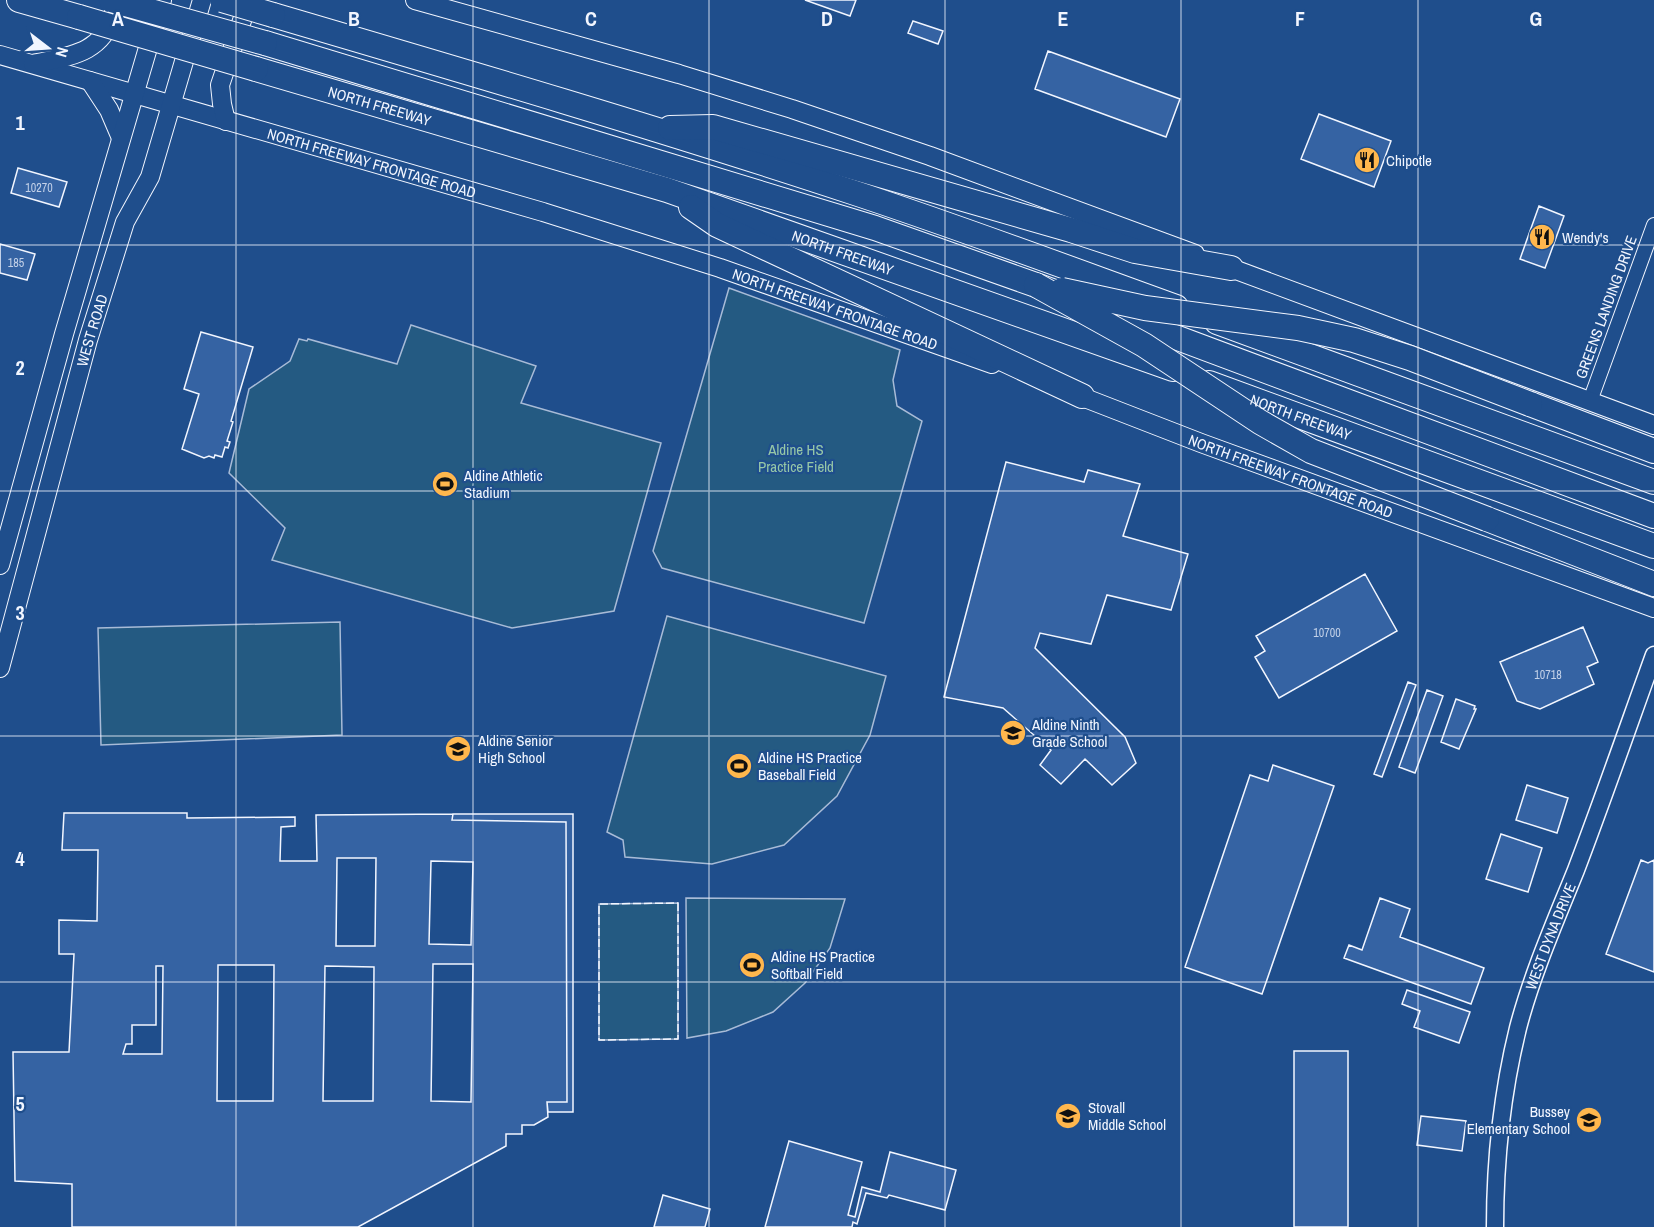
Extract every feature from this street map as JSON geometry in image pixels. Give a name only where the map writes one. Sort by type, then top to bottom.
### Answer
[{"type":"highway","name":"NORTH FREEWAY","points":[[19,0],[667,190],[1062,328],[1654,546]]},
{"type":"highway","name":"NORTH FREEWAY","points":[[111,0],[265,43],[876,228],[1036,285],[1654,516]]},
{"type":"highway","points":[[222,0],[477,75],[852,192],[1044,259],[1654,482]]},
{"type":"highway","points":[[647,128],[712,127],[1135,251],[1231,268]]},
{"type":"highway","points":[[667,190],[717,225],[1082,396]]},
{"type":"highway","points":[[1036,285],[1145,308],[1298,327],[1354,340],[1410,358],[1654,451]]},
{"type":"highway","points":[[1036,285],[1144,345],[1260,422],[1311,451],[1654,584]]},
{"type":"main road","points":[[31,64],[79,53],[94,46],[110,26],[117,0]]},
{"type":"main road","name":"WEST ROAD","points":[[0,565],[64,334],[162,0]]},
{"type":"main road","name":"WEST ROAD","points":[[0,668],[88,340],[125,222],[150,177],[201,0]]},
{"type":"main road","points":[[226,121],[220,85],[249,0]]},
{"type":"main road","points":[[415,0],[678,74],[792,109],[952,164],[1654,425]]},
{"type":"main road","name":"NORTH FREEWAY FRONTAGE ROAD","points":[[0,56],[543,212],[720,268],[1082,396],[1191,440],[1654,608]]},
{"type":"main road","points":[[90,81],[109,110],[122,138]]},
{"type":"main road","points":[[99,216],[125,222]]},
{"type":"main road","points":[[64,334],[88,340]]},
{"type":"street","name":"GREENS LANDING DRIVE","points":[[1590,401],[1654,225]]},
{"type":"street","name":"WEST DYNA DRIVE","points":[[1495,1227],[1495,1184],[1504,1101],[1518,1027],[1535,973],[1583,851],[1654,655]]},
{"type":"green space","name":"Aldine HS Practice Field","points":[[729,288],[900,350],[893,380],[897,406],[922,421],[864,623],[662,568],[653,551]]},
{"type":"green space","name":"Aldine Athletic Stadium","points":[[411,325],[536,366],[521,403],[661,443],[614,611],[512,628],[272,560],[285,528],[229,473],[249,389],[290,361],[299,339],[307,341],[308,339],[397,364]]},
{"type":"green space","name":"Aldine HS Practice Baseball Field","points":[[667,616],[886,676],[870,735],[837,796],[784,845],[712,864],[625,857],[623,840],[607,832]]},
{"type":"green space","points":[[340,622],[342,735],[101,745],[98,628]]},
{"type":"green space","name":"Aldine HS Practice Softball Field","points":[[686,898],[845,899],[830,948],[805,983],[773,1012],[726,1031],[687,1038]]},
{"type":"green space","points":[[678,903],[678,1039],[599,1040],[599,904]]},
{"type":"building","points":[[805,0],[856,0],[850,16]]},
{"type":"building","points":[[913,21],[943,31],[938,44],[908,33]]},
{"type":"building","points":[[1048,51],[1180,99],[1166,137],[1035,89]]},
{"type":"building","points":[[1319,114],[1391,141],[1374,187],[1301,159]]},
{"type":"building","points":[[18,168],[67,182],[59,207],[11,193]]},
{"type":"building","name":"Wendy's","points":[[1539,206],[1564,216],[1545,268],[1520,259]]},
{"type":"building","points":[[0,244],[35,254],[27,280],[0,273]]},
{"type":"building","points":[[201,332],[253,347],[231,421],[233,422],[227,441],[230,442],[228,448],[225,447],[222,457],[215,455],[214,458],[209,456],[204,458],[182,449],[199,394],[184,389]]},
{"type":"building","points":[[1006,462],[1084,482],[1088,470],[1140,484],[1123,536],[1188,554],[1171,610],[1107,595],[1091,644],[1040,633],[1035,648],[1125,737],[1136,763],[1112,785],[1085,759],[1061,784],[1040,765],[1051,750],[1003,708],[944,697]]},
{"type":"building","points":[[1365,574],[1397,631],[1279,698],[1255,657],[1265,651],[1256,636]]},
{"type":"building","points":[[1583,627],[1598,662],[1587,667],[1594,684],[1540,709],[1517,701],[1500,662]]},
{"type":"building","points":[[1408,682],[1416,685],[1382,777],[1374,774]]},
{"type":"building","points":[[1427,690],[1443,696],[1415,773],[1399,767]]},
{"type":"building","points":[[1456,699],[1475,706],[1474,709],[1476,709],[1459,749],[1441,742]]},
{"type":"building","points":[[1273,765],[1334,786],[1262,994],[1185,967],[1250,775],[1268,781]]},
{"type":"building","points":[[1527,785],[1568,798],[1557,833],[1516,820]]},
{"type":"building","points":[[64,813],[187,813],[187,818],[295,817],[295,826],[281,827],[280,861],[317,861],[316,815],[453,814],[452,820],[566,822],[567,1102],[547,1102],[548,1117],[534,1125],[522,1125],[522,1134],[506,1134],[506,1146],[358,1227],[72,1227],[72,1184],[15,1181],[13,1052],[69,1052],[74,954],[59,954],[59,920],[97,921],[98,850],[62,850]],"holes":[[[337,858],[376,858],[375,946],[336,946]],[[431,861],[473,862],[471,945],[429,944]],[[433,964],[473,964],[471,1102],[431,1101]],[[218,965],[274,965],[273,1101],[217,1101]],[[156,966],[163,966],[162,1054],[123,1054],[126,1044],[132,1044],[132,1025],[156,1025]],[[325,966],[374,967],[373,1101],[323,1101]]]},
{"type":"building","points":[[453,814],[573,814],[573,1112],[548,1112],[547,1102],[567,1102],[566,822],[452,820]]},
{"type":"building","points":[[1501,834],[1542,848],[1528,892],[1486,879]]},
{"type":"building","points":[[1641,860],[1648,863],[1654,860],[1654,972],[1606,954]]},
{"type":"building","points":[[1380,898],[1410,909],[1400,937],[1484,968],[1471,1004],[1344,958],[1349,945],[1362,950]]},
{"type":"building","points":[[1407,990],[1470,1012],[1459,1043],[1414,1027],[1420,1011],[1402,1004]]},
{"type":"building","points":[[1294,1051],[1348,1051],[1348,1227],[1294,1227]]},
{"type":"building","points":[[1421,1116],[1466,1121],[1462,1151],[1417,1145]]},
{"type":"building","points":[[789,1141],[862,1162],[848,1215],[855,1217],[862,1187],[880,1192],[890,1152],[956,1170],[945,1210],[889,1195],[887,1198],[866,1193],[857,1224],[853,1222],[852,1227],[765,1227]]},
{"type":"building","points":[[663,1195],[710,1209],[705,1227],[654,1227]]},
{"type":"fence","points":[[678,903],[678,1039],[599,1040],[599,904],[678,903]]},
{"type":"place","name":"Chipotle","points":[[1367,160]]},
{"type":"place","name":"Wendy's","points":[[1542,237]]},
{"type":"place","name":"Aldine Athletic Stadium","points":[[445,484]]},
{"type":"place","name":"Aldine Ninth Grade School","points":[[1013,733]]},
{"type":"place","name":"Aldine Senior High School","points":[[458,749]]},
{"type":"place","name":"Aldine HS Practice Baseball Field","points":[[739,766]]},
{"type":"place","name":"Aldine HS Practice Softball Field","points":[[752,965]]},
{"type":"place","name":"Stovall Middle School","points":[[1068,1116]]},
{"type":"place","name":"Bussey Elementary School","points":[[1589,1120]]}]
